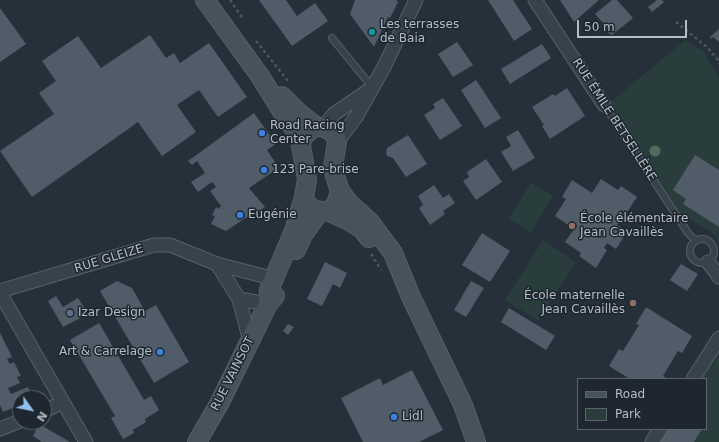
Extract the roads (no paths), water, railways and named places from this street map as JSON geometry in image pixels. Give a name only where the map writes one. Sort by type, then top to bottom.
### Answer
[{"type":"main road","points":[[206,0],[260,76],[302,140],[308,132],[320,127]]},
{"type":"main road","points":[[260,76],[298,112],[320,127],[332,132],[336,137],[337,142],[334,167],[335,176],[340,191],[350,204],[370,222],[394,253],[411,297],[463,405],[476,442]]},
{"type":"main road","name":"RUE VAINSOT","points":[[268,304],[269,290],[275,279],[294,231],[304,197],[306,178],[301,146],[302,140]]},
{"type":"main road","name":"RUE VAINSOT","points":[[197,442],[219,404],[268,304],[278,294],[298,245],[324,211],[332,208],[336,204],[340,191]]},
{"type":"main road","points":[[304,197],[311,208],[324,211],[349,221],[362,229],[411,297]]},
{"type":"street","points":[[337,142],[356,117],[384,67],[416,0]]},
{"type":"street","name":"RUE ÉMILE BETSELLÈRE","points":[[535,0],[604,105]]},
{"type":"street","points":[[320,127],[334,114],[372,87]]},
{"type":"street","name":"RUE GLEIZE","points":[[0,292],[154,245],[170,245],[217,264],[275,279]]},
{"type":"street","points":[[708,262],[719,277]]},
{"type":"street","points":[[217,264],[239,299],[250,341]]},
{"type":"street","points":[[0,292],[86,442]]},
{"type":"street","points":[[239,299],[268,304]]},
{"type":"street","points":[[693,378],[719,338]]},
{"type":"street","points":[[52,407],[63,402]]},
{"type":"street","points":[[0,429],[12,424]]},
{"type":"street","points":[[652,442],[659,430]]},
{"type":"lane","points":[[332,38],[372,87]]},
{"type":"lane","name":"RUE ÉMILE BETSELLÈRE","points":[[604,105],[688,233],[695,240]]},
{"type":"lane","points":[[704,238],[713,244],[715,252],[708,262],[697,262],[691,256],[691,245],[695,240],[704,238]]},
{"type":"place","name":"Les terrasses de Baia","points":[[372,32]]},
{"type":"place","name":"Road Racing Center","points":[[262,133]]},
{"type":"place","name":"123 Pare-brise","points":[[264,170]]},
{"type":"place","name":"Eugénie","points":[[240,215]]},
{"type":"place","name":"École élémentaire Jean Cavaillès","points":[[572,226]]},
{"type":"place","name":"École maternelle Jean Cavaillès","points":[[633,303]]},
{"type":"place","name":"Izar Design","points":[[70,313]]},
{"type":"place","name":"Art & Carrelage","points":[[160,352]]},
{"type":"place","name":"Lidl","points":[[394,417]]}]
